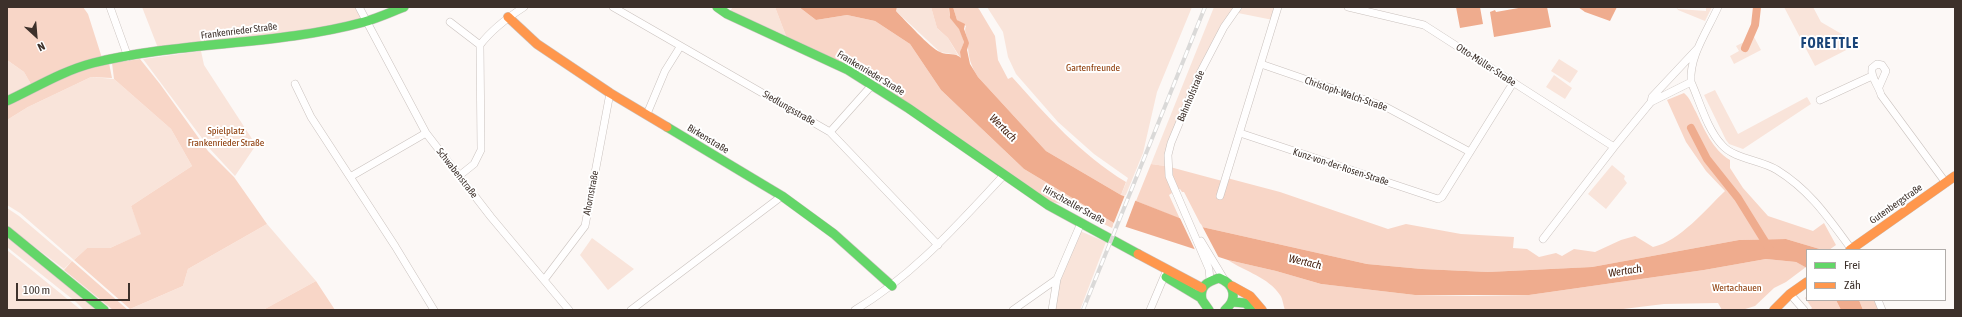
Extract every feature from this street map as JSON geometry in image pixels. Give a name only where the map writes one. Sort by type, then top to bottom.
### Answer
[{"type":"street","points":[[110,7],[128,56]]},
{"type":"street","name":"Schwabenstraße","points":[[359,7],[426,133],[459,176],[569,310]]},
{"type":"street","name":"Frankenrieder Straße","points":[[7,101],[75,69],[91,64],[128,56],[316,33],[366,22],[404,7]]},
{"type":"street","points":[[459,176],[474,164],[481,150],[480,46],[492,31],[508,17],[524,7]]},
{"type":"street","name":"Siedlungsstraße","points":[[613,7],[680,47],[774,98],[830,132],[938,245]]},
{"type":"street","name":"Frankenrieder Straße","points":[[717,7],[727,14],[848,70],[1004,175]]},
{"type":"street","name":"Bahnhofstraße","points":[[1184,211],[1174,192],[1167,167],[1171,142],[1207,59],[1224,27],[1238,7]]},
{"type":"street","points":[[1220,196],[1278,7]]},
{"type":"street","name":"Otto-Müller-Straße","points":[[1348,7],[1424,26],[1614,147]]},
{"type":"street","points":[[1718,7],[1699,46],[1692,66],[1691,82],[1709,125],[1720,144],[1728,152],[1763,162],[1778,170],[1796,185],[1822,208],[1850,249]]},
{"type":"street","name":"Birkenstraße","points":[[508,17],[537,44],[610,93],[782,196],[834,234],[892,286]]},
{"type":"street","points":[[450,22],[480,46]]},
{"type":"street","points":[[1651,102],[1652,96],[1699,46]]},
{"type":"street","points":[[646,114],[662,78],[680,47]]},
{"type":"street","name":"Christoph-Walch-Straße","points":[[1261,64],[1386,107],[1470,152]]},
{"type":"street","points":[[1879,87],[1886,74],[1882,65],[1875,65],[1871,71],[1872,76],[1879,87],[1884,100],[1946,183]]},
{"type":"street","points":[[1820,100],[1872,76]]},
{"type":"street","points":[[1543,239],[1651,102],[1691,82]]},
{"type":"street","points":[[1470,152],[1513,83]]},
{"type":"street","points":[[295,84],[311,117],[434,310]]},
{"type":"street","points":[[830,132],[872,85]]},
{"type":"street","name":"Ahornstraße","points":[[544,280],[585,226],[610,93]]},
{"type":"street","points":[[350,177],[426,133]]},
{"type":"street","name":"Kunz-von-der-Rosen-Straße","points":[[1240,133],[1438,199],[1442,197],[1470,152]]},
{"type":"street","points":[[855,310],[892,286],[956,229],[1004,175]]},
{"type":"street","name":"Hirschzeller Straße","points":[[1004,175],[1048,205],[1135,252],[1185,284],[1201,298]]},
{"type":"street","name":"Gutenbergstraße","points":[[1852,249],[1955,176]]},
{"type":"street","points":[[631,310],[782,196]]},
{"type":"street","points":[[1184,211],[1224,280],[1253,306]]},
{"type":"street","points":[[1184,211],[1209,269],[1210,280]]},
{"type":"street","points":[[1052,310],[1057,279],[1081,224]]},
{"type":"street","points":[[7,232],[104,310]]},
{"type":"street","points":[[1150,310],[1166,273]]},
{"type":"street","points":[[1013,310],[1057,279]]},
{"type":"street","points":[[1209,310],[1204,306],[1201,298],[1202,288],[1210,280],[1224,280]]},
{"type":"street","points":[[1765,310],[1775,309],[1794,291],[1806,283]]},
{"type":"street","name":"Hirschzeller Straße","points":[[1185,284],[1202,288]]},
{"type":"street","points":[[1226,310],[1233,302],[1234,294],[1232,286]]},
{"type":"street","points":[[1794,291],[1804,310]]},
{"type":"street","points":[[1233,302],[1240,302],[1262,310]]},
{"type":"green space","points":[[7,7],[83,7],[88,14],[102,58],[32,86],[24,72],[7,60]]},
{"type":"green space","points":[[142,7],[357,7],[363,19],[315,29],[158,48]]},
{"type":"green space","points":[[733,7],[775,7],[786,36],[730,11]]},
{"type":"green space","points":[[775,7],[799,7],[816,20],[847,15],[875,21],[910,44],[941,90],[1024,169],[1114,223],[1112,228],[1065,205],[1049,201],[786,36]]},
{"type":"green space","points":[[897,7],[931,7],[937,28],[948,38],[958,55],[940,52],[896,11]]},
{"type":"green space","points":[[931,7],[949,7],[951,18],[958,26],[964,42],[961,50],[961,59],[948,38],[937,28]]},
{"type":"green space","points":[[953,7],[977,7],[979,9],[995,36],[998,60],[1008,79],[1012,77],[1051,120],[1079,147],[1109,171],[1126,182],[1121,195],[1046,151],[978,77],[972,67],[965,31],[966,26],[957,20]]},
{"type":"green space","name":"Gartenfreunde","points":[[987,7],[1192,7],[1157,92],[1143,153],[1125,197],[1121,195],[1128,178],[1094,154],[1058,122],[1016,74],[1008,57],[1003,32]]},
{"type":"green space","points":[[1214,7],[1234,7],[1166,155],[1165,166],[1151,164]]},
{"type":"green space","points":[[1243,7],[1276,7],[1273,20],[1238,13]]},
{"type":"green space","points":[[1676,7],[1678,9],[1706,11],[1706,7],[1712,7],[1705,21],[1678,10]]},
{"type":"green space","points":[[1784,7],[1813,7],[1821,22],[1852,40],[1856,45],[1815,66]]},
{"type":"green space","points":[[1754,37],[1761,50],[1734,64],[1730,56],[1739,51],[1736,46]]},
{"type":"green space","name":"Spielplatz Frankenrieder Straße","points":[[201,51],[204,65],[256,145],[235,176],[210,149],[143,59]]},
{"type":"green space","points":[[140,59],[160,84],[208,151],[234,177],[267,224],[188,269],[183,286],[130,309],[74,260],[87,248],[110,248],[141,234],[131,206],[192,166],[171,129],[114,79],[112,63]]},
{"type":"green space","points":[[1559,59],[1578,71],[1570,83],[1551,71]]},
{"type":"green space","points":[[7,60],[24,72],[32,86],[7,98]]},
{"type":"green space","points":[[109,63],[112,78],[91,77],[28,107],[7,120],[7,105],[76,71]]},
{"type":"green space","points":[[1554,75],[1572,88],[1565,99],[1546,87]]},
{"type":"green space","points":[[91,77],[114,79],[171,129],[192,166],[131,206],[142,234],[110,248],[87,248],[74,260],[20,213],[7,205],[7,120],[28,107]]},
{"type":"green space","points":[[1715,90],[1738,134],[1807,97],[1811,104],[1743,149],[1729,144],[1726,140],[1704,95]]},
{"type":"green space","points":[[1684,93],[1686,95],[1714,145],[1730,160],[1730,168],[1743,188],[1768,216],[1813,231],[1824,223],[1836,245],[1830,249],[1820,249],[1786,239],[1739,240],[1592,267],[1488,272],[1422,269],[1367,264],[1202,227],[1184,192],[1180,189],[1177,190],[1170,167],[1226,182],[1227,178],[1280,192],[1388,229],[1406,224],[1461,234],[1514,237],[1513,248],[1527,249],[1539,257],[1556,253],[1562,256],[1574,249],[1595,252],[1621,240],[1635,236],[1653,247],[1663,244],[1682,232],[1725,191],[1706,171],[1686,142],[1667,100]]},
{"type":"green space","points":[[1151,164],[1165,166],[1172,193],[1169,195],[1180,219],[1136,201]]},
{"type":"green space","points":[[1612,165],[1625,176],[1624,179],[1627,183],[1606,209],[1588,194]]},
{"type":"green space","points":[[7,208],[19,216],[72,261],[64,269],[7,226]]},
{"type":"green space","points":[[267,224],[316,281],[263,310],[130,309],[183,286],[188,269]]},
{"type":"green space","points":[[1080,231],[1106,242],[1080,310],[1054,310],[1059,279]]},
{"type":"green space","points":[[7,237],[98,310],[84,310],[7,247]]},
{"type":"green space","points":[[592,238],[634,269],[608,290],[580,255]]},
{"type":"green space","points":[[7,250],[81,310],[7,310]]},
{"type":"green space","name":"Wertachauen","points":[[1766,259],[1796,262],[1806,267],[1786,282],[1774,288],[1755,306],[1742,310],[1722,310],[1718,303],[1664,304],[1615,310],[1285,310],[1281,297],[1275,289],[1263,279],[1228,260],[1276,271],[1321,284],[1415,295],[1473,296],[1529,295],[1704,270]]},
{"type":"green space","points":[[72,261],[128,310],[113,310],[64,270]]},
{"type":"green space","points":[[316,281],[335,310],[263,310]]},
{"type":"green space","points":[[1807,301],[1836,301],[1841,310],[1810,310],[1812,308]]},
{"type":"green space","points":[[1859,301],[1876,301],[1880,310],[1863,310]]},
{"type":"water","name":"Wertach","points":[[799,7],[897,7],[896,11],[930,45],[940,52],[956,55],[961,58],[960,52],[964,42],[959,29],[950,18],[949,7],[953,7],[957,20],[965,24],[964,29],[969,43],[967,50],[970,64],[978,77],[1046,151],[1121,195],[1202,227],[1367,264],[1422,269],[1488,272],[1592,267],[1739,240],[1786,239],[1820,249],[1806,249],[1806,267],[1796,262],[1766,259],[1704,270],[1529,295],[1415,295],[1321,284],[1276,271],[1228,260],[1114,223],[1024,169],[941,90],[910,44],[875,21],[847,15],[816,20]]},
{"type":"water","points":[[1456,7],[1480,7],[1483,24],[1460,28]]},
{"type":"water","points":[[1524,7],[1547,7],[1551,27],[1494,37],[1490,12],[1495,10],[1496,12]]},
{"type":"water","points":[[1578,7],[1617,7],[1610,21],[1585,12]]},
{"type":"water","points":[[1836,301],[1859,301],[1863,310],[1841,310]]},
{"type":"pier","points":[[1125,195],[1136,199],[1125,228],[1113,225]]},
{"type":"pier","points":[[1179,216],[1201,224],[1220,260],[1196,252]]},
{"type":"waterway","points":[[1745,48],[1755,25],[1757,7]]},
{"type":"waterway","points":[[1691,128],[1707,159],[1738,198],[1769,248]]},
{"type":"railway","points":[[1083,310],[1205,7]]},
{"type":"traffic: fast","points":[[7,101],[60,75],[93,63],[161,51],[263,40],[331,30],[364,22],[404,7]]},
{"type":"traffic: fast","points":[[717,7],[727,14],[848,70],[908,108],[1048,205],[1138,254]]},
{"type":"traffic: fast","points":[[667,127],[782,196],[834,234],[892,286]]},
{"type":"traffic: fast","points":[[7,231],[104,310]]},
{"type":"traffic: fast","points":[[1166,277],[1201,298]]},
{"type":"traffic: fast","points":[[1209,310],[1202,300],[1202,291],[1205,285],[1219,278],[1229,284],[1233,292],[1232,301],[1225,310]]},
{"type":"traffic: fast","points":[[1233,302],[1245,303],[1254,310]]},
{"type":"traffic: slow","points":[[508,17],[537,44],[610,93],[667,127]]},
{"type":"traffic: slow","points":[[1851,249],[1955,176]]},
{"type":"traffic: slow","points":[[1138,254],[1202,288]]},
{"type":"traffic: slow","points":[[1774,310],[1790,294],[1806,283]]},
{"type":"traffic: slow","points":[[1232,286],[1250,296],[1262,310]]},
{"type":"district","name":"FORETTLE","points":[[1830,44]]}]
